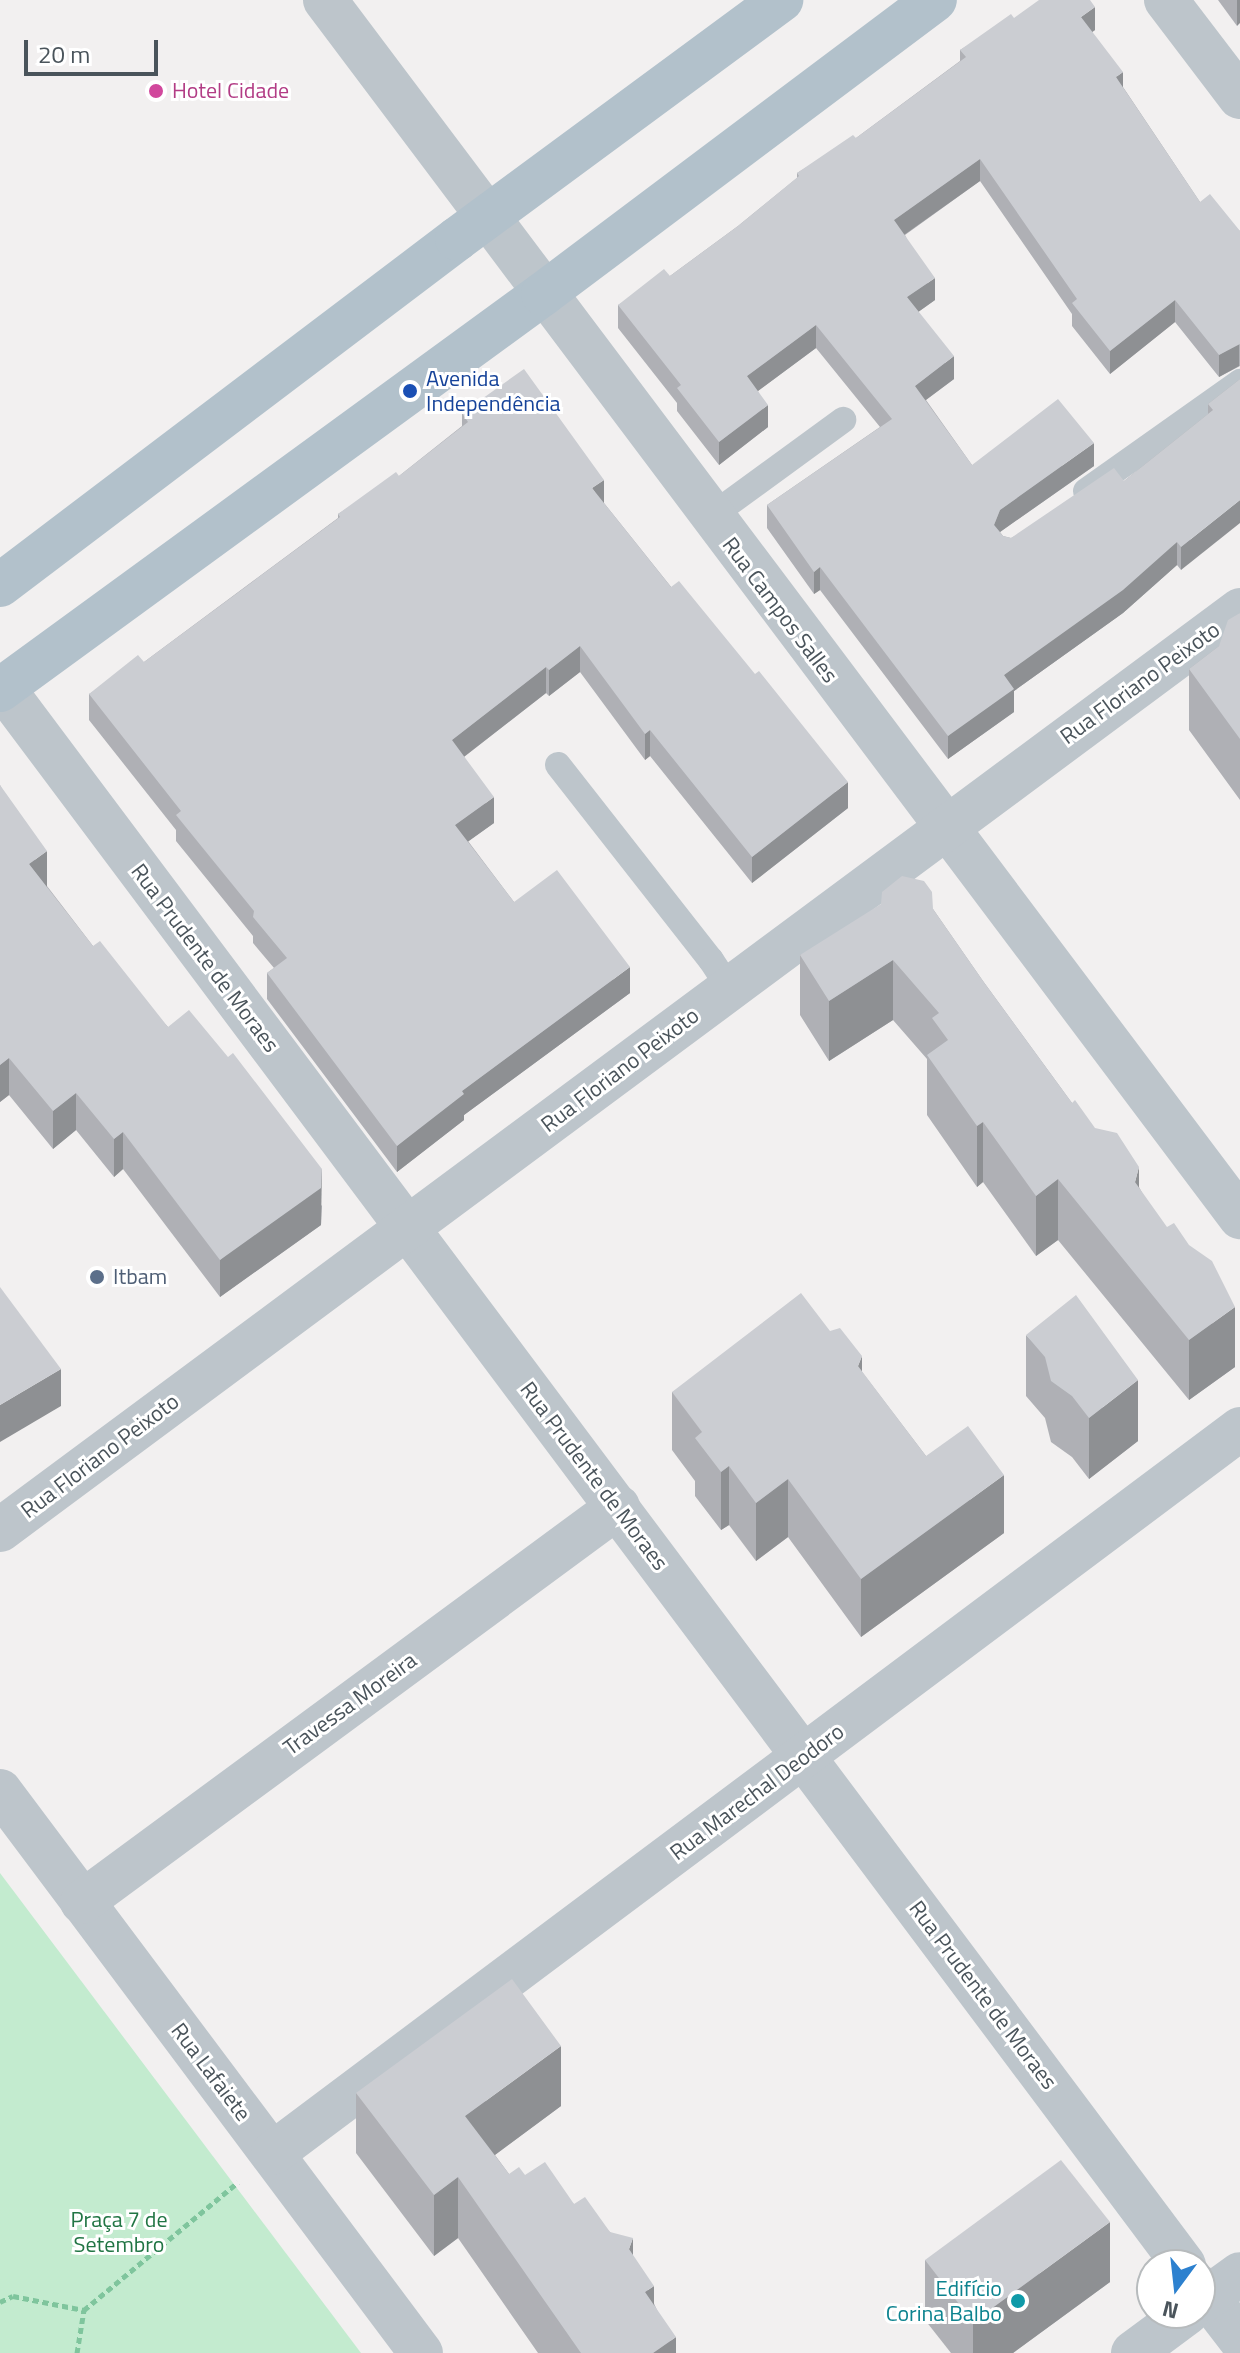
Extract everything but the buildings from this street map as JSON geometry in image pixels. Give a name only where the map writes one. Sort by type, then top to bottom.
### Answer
[{"type":"main road","points":[[0,585],[781,0]]},
{"type":"main road","points":[[2,689],[543,294],[935,0]]},
{"type":"street","name":"Rua Campos Salles","points":[[325,0],[710,517],[1240,1217]]},
{"type":"street","points":[[1166,0],[1240,97]]},
{"type":"street","name":"Rua Floriano Peixoto","points":[[0,1530],[1240,610]]},
{"type":"street","name":"Rua Prudente de Moraes","points":[[2,689],[1172,2249]]},
{"type":"street","name":"Rua Marechal Deodoro","points":[[273,2153],[1240,1429]]},
{"type":"street","name":"Travessa Moreira","points":[[82,1902],[618,1507]]},
{"type":"street","name":"Rua Lafaiete","points":[[0,1791],[421,2353]]},
{"type":"street","name":"Rua Prudente de Moraes","points":[[1216,2307],[1240,2339]]},
{"type":"street","points":[[1133,2353],[1160,2329]]},
{"type":"lane","points":[[1061,509],[1240,382]]},
{"type":"lane","points":[[710,517],[843,420]]},
{"type":"lane","points":[[558,765],[711,960],[729,988]]},
{"type":"path","points":[[77,2353],[84,2310],[273,2153]]},
{"type":"path","points":[[0,2302],[13,2296],[84,2310]]},
{"type":"green space","name":"Praça 7 de Setembro","points":[[0,1873],[361,2353],[0,2353]]},
{"type":"place","name":"Hotel Cidade","points":[[156,91]]},
{"type":"place","name":"Avenida Independência","points":[[410,391]]},
{"type":"place","name":"Itbam","points":[[97,1277]]},
{"type":"place","name":"Edifício Corina Balbo","points":[[1018,2301]]}]
